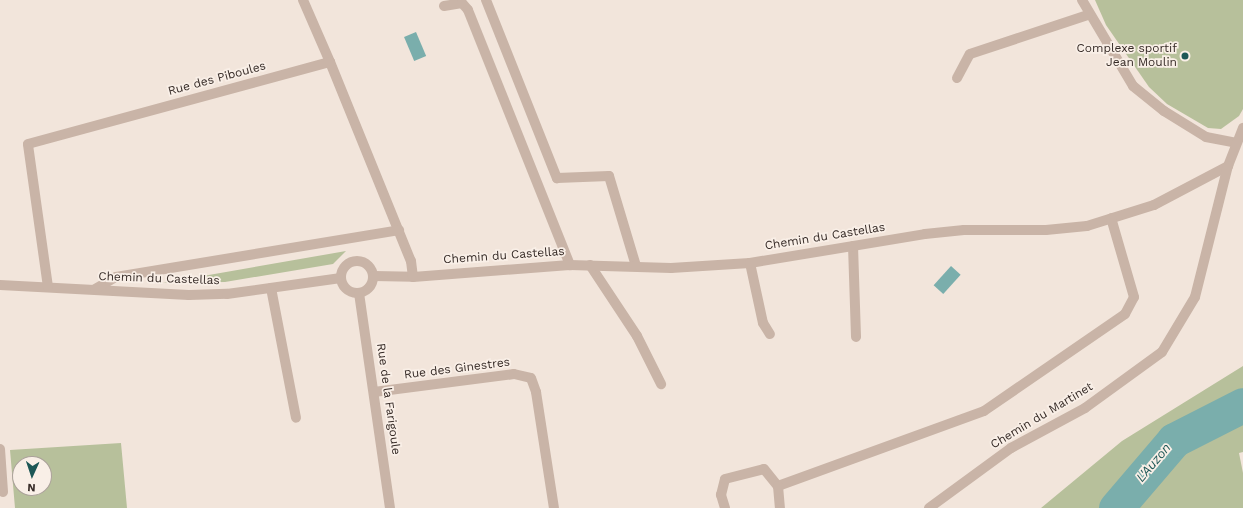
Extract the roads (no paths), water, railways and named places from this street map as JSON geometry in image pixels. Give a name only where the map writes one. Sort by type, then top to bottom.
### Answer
[{"type":"street","points":[[303,0],[399,230],[411,261],[413,277]]},
{"type":"street","points":[[486,0],[557,178],[609,176],[636,266]]},
{"type":"street","points":[[1082,0],[1088,15],[1132,86],[1164,111],[1206,137],[1236,143]]},
{"type":"street","points":[[444,6],[462,4],[468,10],[570,265]]},
{"type":"street","points":[[957,78],[970,54],[1088,15]]},
{"type":"street","name":"Rue des Piboules","points":[[48,286],[28,144],[330,62]]},
{"type":"street","points":[[1228,166],[1243,128]]},
{"type":"street","name":"Chemin du Castellas","points":[[374,276],[413,277],[570,265],[671,268],[750,263],[964,230],[1046,230],[1087,226],[1154,205],[1228,166]]},
{"type":"street","name":"Chemin du Martinet","points":[[929,508],[1011,448],[1085,408],[1162,352],[1195,297],[1228,166]]},
{"type":"street","points":[[778,486],[984,411],[1126,314],[1134,297],[1111,218]]},
{"type":"street","points":[[95,289],[116,277],[399,230]]},
{"type":"street","points":[[853,246],[856,337]]},
{"type":"street","points":[[356,261],[368,265],[374,276],[370,287],[359,293],[346,289],[341,278],[345,266],[356,261]]},
{"type":"street","points":[[750,263],[763,323],[770,334]]},
{"type":"street","points":[[590,265],[637,336],[661,384]]},
{"type":"street","name":"Chemin du Castellas","points":[[0,285],[48,286],[189,295],[227,294],[341,278]]},
{"type":"street","points":[[271,288],[296,418]]},
{"type":"street","name":"Rue de la Farigoule","points":[[359,293],[390,508]]},
{"type":"street","name":"Rue des Ginestres","points":[[374,392],[514,374],[530,378],[536,392],[554,508]]},
{"type":"street","points":[[0,449],[3,492]]},
{"type":"street","points":[[725,508],[721,495],[725,479],[764,469],[778,486],[780,508]]},
{"type":"water","points":[[416,32],[426,56],[414,61],[404,37]]},
{"type":"water","points":[[951,266],[961,275],[943,294],[934,285]]},
{"type":"waterway","name":"L'Auzon","points":[[1116,508],[1174,440],[1243,405]]},
{"type":"place","name":"Complexe sportif Jean Moulin","points":[[1185,56]]}]
